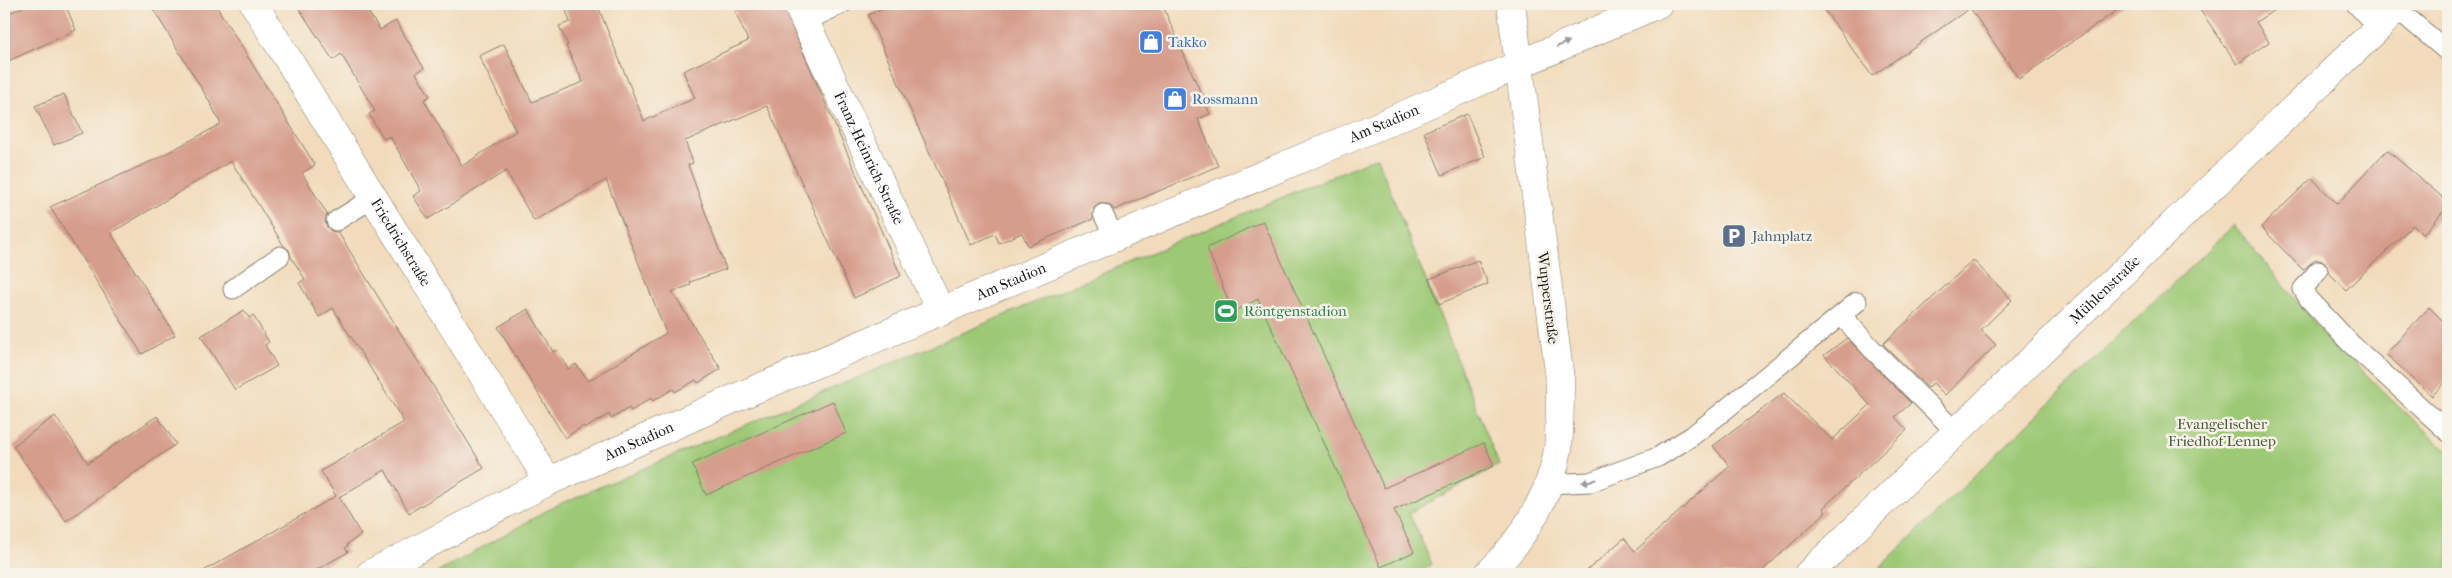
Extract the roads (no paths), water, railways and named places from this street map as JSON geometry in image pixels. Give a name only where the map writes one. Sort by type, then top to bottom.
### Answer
[{"type":"street","name":"Friedrichstraße","points":[[254,4],[539,466],[545,483]]},
{"type":"street","name":"Wupperstraße","points":[[1488,574],[1516,540],[1539,506],[1557,450],[1560,379],[1511,4]]},
{"type":"street","name":"Am Stadion","points":[[370,574],[545,483],[742,395],[941,312],[1108,226],[1519,65],[1658,4]]},
{"type":"street","name":"Mühlenstraße","points":[[1808,574],[2378,28],[2398,6]]},
{"type":"street","name":"Franz-Heinrich-Straße","points":[[801,13],[941,312]]},
{"type":"lane","points":[[801,13],[842,4]]},
{"type":"lane","points":[[2356,4],[2378,28]]},
{"type":"lane","points":[[2398,6],[2448,52]]},
{"type":"lane","points":[[336,221],[373,198]]},
{"type":"lane","points":[[232,289],[280,256]]},
{"type":"lane","points":[[2318,271],[2303,289],[2309,299],[2350,343],[2448,432]]},
{"type":"lane","points":[[1547,484],[1590,482],[1628,466],[1658,457],[1692,436],[1857,302]]},
{"type":"lane","points":[[1842,316],[1872,349],[1956,432]]},
{"type":"place","name":"Takko","points":[[1151,42]]},
{"type":"place","name":"Rossmann","points":[[1175,99]]},
{"type":"place","name":"Jahnplatz","points":[[1734,236]]},
{"type":"place","name":"Röntgenstadion","points":[[1226,311]]},
{"type":"park label","name":"Evangelischer Friedhof Lennep","points":[[2222,432]]}]
